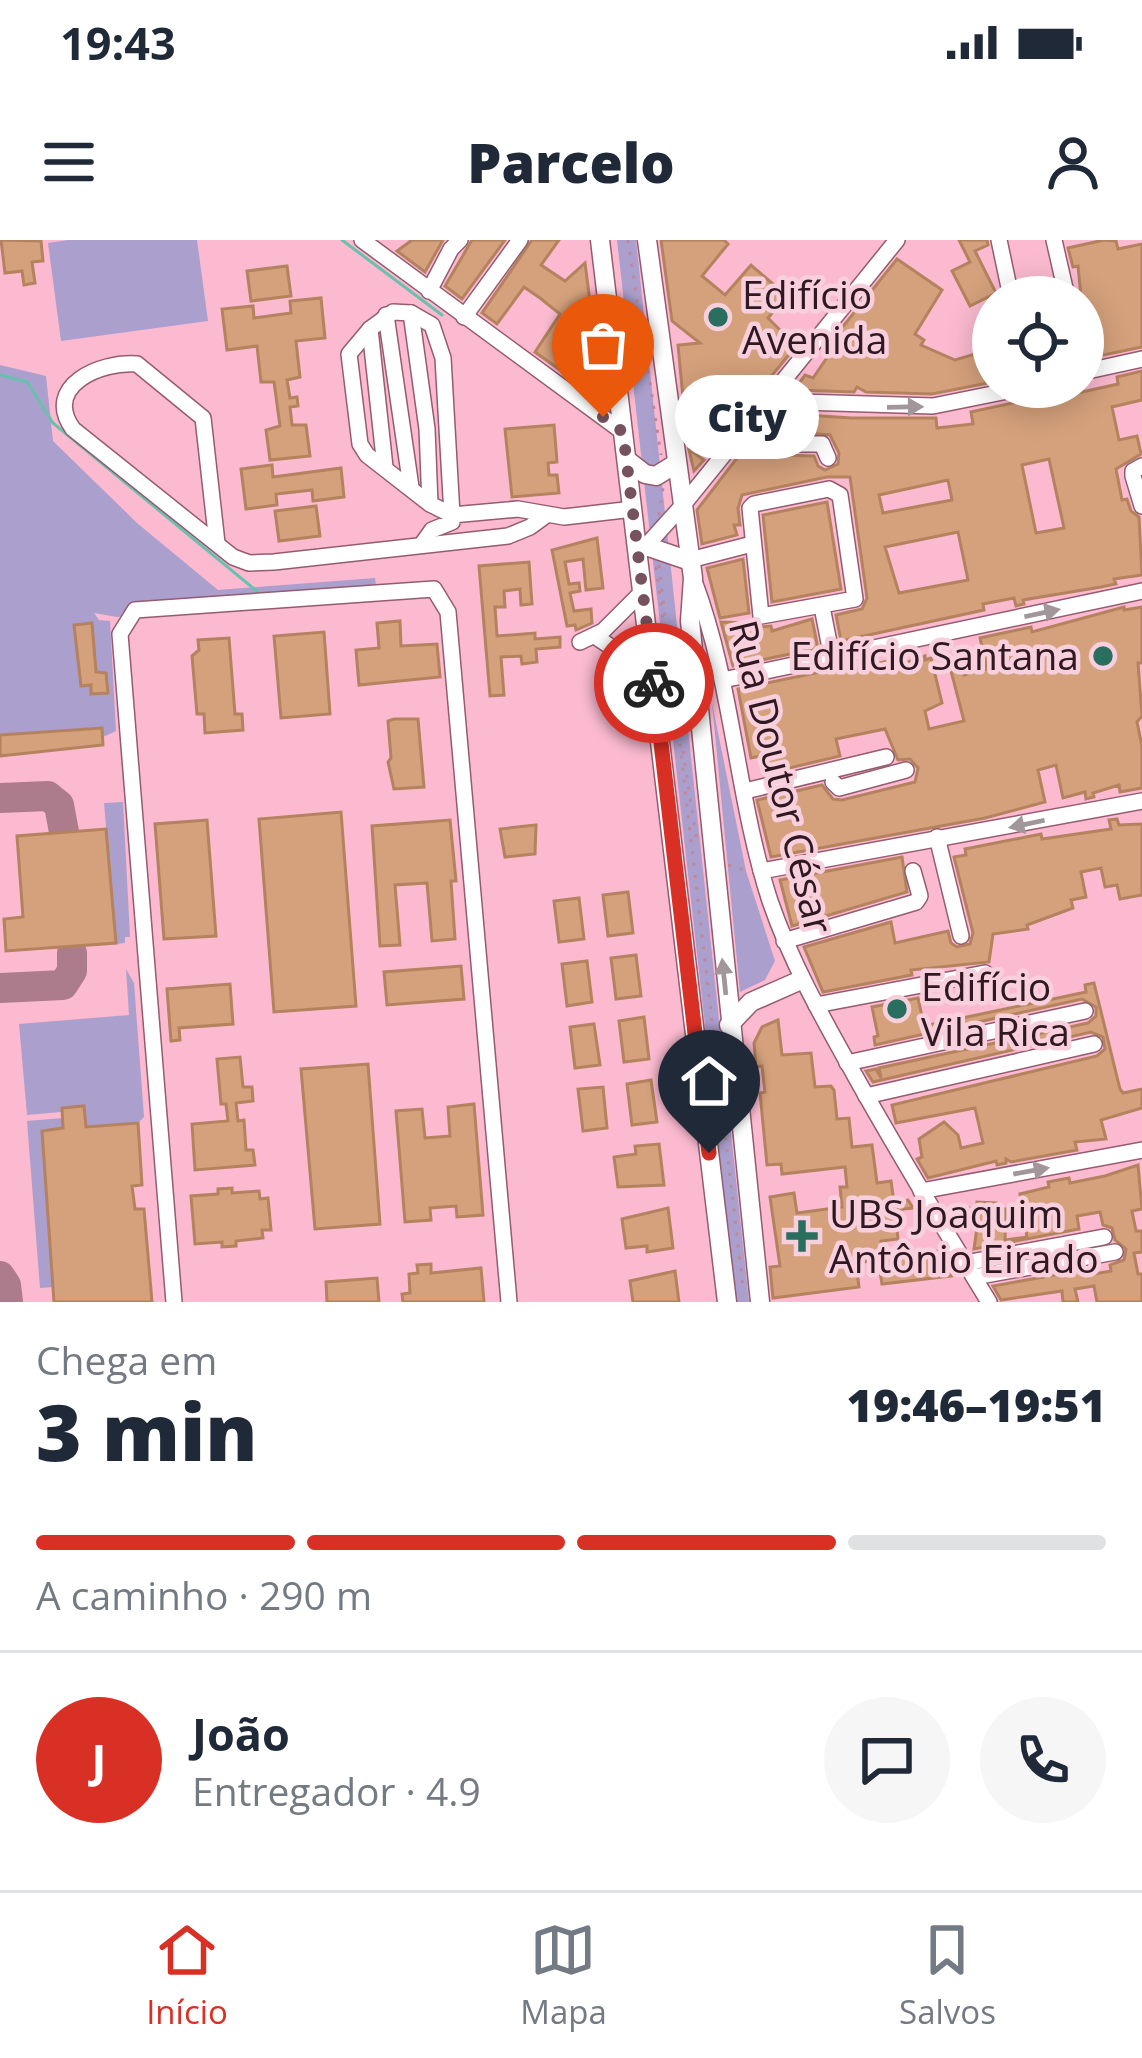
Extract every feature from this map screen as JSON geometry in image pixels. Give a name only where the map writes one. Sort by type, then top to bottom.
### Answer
[{"type":"main road","points":[[600,240],[633,509],[648,545],[643,591],[727,1302]]},
{"type":"main road","points":[[646,240],[670,469],[682,505],[691,566],[690,621],[760,1302]]},
{"type":"main road","points":[[627,460],[645,474],[670,469]]},
{"type":"main road","points":[[648,545],[691,566]]},
{"type":"main road","points":[[729,1025],[751,1002],[801,980]]},
{"type":"street","points":[[362,240],[623,432]]},
{"type":"street","points":[[429,291],[460,240]]},
{"type":"street","points":[[464,316],[520,240]]},
{"type":"street","points":[[648,545],[897,240]]},
{"type":"street","points":[[1000,240],[1007,276]]},
{"type":"street","points":[[1054,240],[1062,276]]},
{"type":"street","points":[[452,518],[438,333],[423,317],[400,311],[386,315],[352,348],[349,361],[361,448],[452,518],[472,540]]},
{"type":"street","points":[[411,313],[427,429],[430,504]]},
{"type":"street","points":[[386,315],[411,488]]},
{"type":"street","points":[[370,329],[385,467]]},
{"type":"street","points":[[1104,367],[1142,359]]},
{"type":"street","points":[[217,543],[202,418],[137,364],[81,376],[67,392],[64,404],[73,429],[233,557],[250,563],[472,540],[522,532],[544,516]]},
{"type":"street","points":[[783,382],[788,401]]},
{"type":"street","points":[[768,401],[933,406],[972,398]]},
{"type":"street","points":[[752,421],[788,444],[822,444],[828,458]]},
{"type":"street","points":[[1141,466],[1133,476],[1142,506]]},
{"type":"street","points":[[829,489],[838,492],[857,595],[848,602],[822,607],[766,617],[758,614],[752,544],[750,511],[754,504],[829,489]]},
{"type":"street","points":[[422,544],[452,518],[518,509],[564,517],[633,509]]},
{"type":"street","points":[[691,566],[752,544]]},
{"type":"street","name":"Rua Doutor César","points":[[691,566],[708,618],[761,871],[784,940],[866,1096],[989,1302]]},
{"type":"street","points":[[174,1302],[120,634],[135,610],[434,589],[448,612],[508,1302]]},
{"type":"street","points":[[643,591],[588,640],[652,674]]},
{"type":"street","points":[[722,680],[1142,591]]},
{"type":"street","points":[[822,607],[832,658]]},
{"type":"street","points":[[746,794],[886,757]]},
{"type":"street","points":[[746,794],[831,780],[839,788],[906,770]]},
{"type":"street","points":[[761,871],[1142,801]]},
{"type":"street","points":[[937,837],[961,936]]},
{"type":"street","points":[[784,940],[829,931],[916,902],[920,896],[914,871]]},
{"type":"street","points":[[816,1006],[985,973]]},
{"type":"street","points":[[848,1063],[1085,1011]]},
{"type":"street","points":[[866,1096],[1094,1044]]},
{"type":"street","points":[[921,1191],[1142,1150]]},
{"type":"street","points":[[969,1270],[1104,1237]]},
{"type":"street","points":[[969,1270],[1115,1252]]},
{"type":"path","points":[[628,240],[670,469],[648,545],[650,561],[656,564],[675,705],[745,1302]]},
{"type":"path","points":[[648,545],[700,862]]},
{"type":"shaded area","points":[[197,240],[208,321],[61,341],[48,243]]},
{"type":"shaded area","points":[[617,240],[636,240],[749,1302],[736,1302]]},
{"type":"shaded area","points":[[0,365],[46,376],[53,441],[137,523],[218,590],[375,578],[377,592],[117,617],[94,613],[99,620],[110,621],[116,731],[103,737],[101,728],[0,736]]},
{"type":"shaded area","points":[[712,703],[746,871],[775,961],[765,980],[740,992]]},
{"type":"shaded area","points":[[123,802],[130,937],[116,944],[104,803]]},
{"type":"shaded area","points":[[126,969],[134,983],[144,1117],[138,1123],[42,1131],[53,1287],[40,1288],[27,1121],[63,1118],[61,1112],[27,1115],[19,1024],[129,1015]]},
{"type":"building","points":[[1,240],[41,241],[43,261],[32,262],[35,283],[24,285],[22,271],[5,273]]},
{"type":"building","points":[[412,240],[443,240],[425,272],[397,251]]},
{"type":"building","points":[[472,240],[505,240],[462,299],[445,286]]},
{"type":"building","points":[[532,240],[559,240],[541,265],[565,281],[585,263],[591,309],[584,310],[588,342],[594,341],[598,397],[535,352],[560,314],[540,298],[524,287],[497,324],[482,313]]},
{"type":"building","points":[[661,240],[724,240],[728,244],[702,276],[725,295],[751,265],[787,296],[768,318],[796,346],[760,390],[757,387],[721,427],[710,429],[711,437],[697,455],[704,460],[694,471],[689,450],[694,453],[691,418],[708,417],[683,398],[678,345],[700,343],[672,321]]},
{"type":"building","points":[[959,240],[987,240],[988,245],[975,251],[988,276],[972,276],[970,306],[952,271],[970,262]]},
{"type":"building","points":[[1104,240],[1116,241],[1118,249],[1142,244],[1142,347],[1104,355],[1104,276],[1079,276],[1068,248]]},
{"type":"building","points":[[897,259],[942,290],[915,334],[924,340],[921,345],[955,360],[972,355],[972,386],[932,394],[866,392],[857,387],[854,392],[794,390],[805,375],[813,378],[835,346],[829,344]]},
{"type":"building","points":[[287,266],[291,296],[251,301],[247,271]]},
{"type":"building","points":[[321,298],[325,338],[296,341],[300,377],[287,380],[290,398],[297,397],[298,406],[290,407],[292,425],[306,425],[310,456],[270,460],[266,430],[280,426],[274,382],[261,382],[257,346],[227,350],[222,309],[253,306],[254,318],[291,313],[290,301]]},
{"type":"building","points":[[1142,371],[1142,400],[1112,407],[1119,440],[1137,436],[1141,454],[1116,469],[1122,500],[1127,499],[1139,517],[1142,575],[1023,600],[1024,604],[1016,606],[1014,598],[983,604],[984,610],[841,641],[836,615],[862,609],[867,598],[850,477],[827,477],[742,495],[740,525],[734,525],[737,535],[702,544],[697,510],[754,436],[783,455],[814,456],[825,470],[838,464],[839,453],[830,435],[792,432],[776,422],[774,413],[936,418],[937,428],[973,424],[971,412],[989,408],[1104,408],[1104,387],[1118,384],[1117,377]],"holes":[[[1049,459],[1064,528],[1036,533],[1022,465]],[[948,480],[952,500],[883,513],[879,495]],[[958,532],[968,580],[899,593],[885,547]]]},
{"type":"building","points":[[554,425],[557,462],[548,463],[549,475],[557,475],[559,493],[512,497],[505,429]]},
{"type":"building","points":[[272,465],[273,477],[341,468],[344,497],[313,501],[312,490],[276,494],[277,505],[246,509],[241,469]]},
{"type":"building","points":[[827,502],[841,589],[772,602],[763,515]]},
{"type":"building","points":[[316,506],[320,536],[279,541],[275,511]]},
{"type":"building","points":[[597,538],[603,588],[586,590],[583,559],[565,562],[569,584],[579,583],[580,591],[570,593],[574,611],[591,609],[592,623],[576,630],[575,625],[567,626],[552,550]]},
{"type":"building","points":[[743,559],[749,613],[720,618],[707,568]]},
{"type":"building","points":[[529,562],[532,604],[521,605],[520,589],[504,591],[505,607],[495,607],[497,636],[535,633],[535,639],[560,637],[560,647],[536,649],[537,662],[522,664],[521,656],[501,657],[504,695],[490,696],[479,566]]},
{"type":"building","points":[[1124,607],[1142,607],[1142,663],[1138,663],[1142,716],[1137,722],[1142,788],[1120,792],[1119,785],[1086,799],[1085,792],[1063,798],[1056,765],[1038,770],[1045,802],[985,818],[771,857],[757,800],[822,785],[833,799],[842,800],[915,782],[918,768],[910,759],[898,760],[885,729],[836,739],[840,756],[764,774],[760,756],[751,758],[738,689],[895,659],[897,666],[925,656],[925,660],[931,658],[942,703],[925,711],[929,729],[964,721],[950,667],[958,665],[964,675],[987,669],[980,638],[1031,627],[1032,632]]},
{"type":"building","points":[[812,619],[818,648],[733,666],[721,622],[771,626],[772,631]]},
{"type":"building","points":[[400,621],[401,646],[437,644],[440,677],[359,685],[356,650],[379,648],[377,623]]},
{"type":"building","points":[[92,623],[96,672],[106,673],[108,693],[91,694],[91,685],[81,686],[74,625]]},
{"type":"building","points":[[324,632],[330,714],[281,718],[274,636]]},
{"type":"building","points":[[229,638],[235,714],[242,714],[243,730],[205,733],[204,714],[197,714],[192,656],[199,650],[198,640]]},
{"type":"building","points":[[418,719],[424,787],[394,789],[388,762],[388,721]]},
{"type":"building","points":[[102,728],[103,745],[0,756],[0,735]]},
{"type":"building","points":[[341,812],[356,1006],[274,1012],[259,819]]},
{"type":"building","points":[[1117,819],[1119,825],[1142,824],[1142,895],[1120,899],[1117,885],[1105,887],[1101,868],[1081,872],[1086,897],[1071,900],[1073,908],[1027,925],[1028,929],[993,934],[989,962],[911,970],[912,975],[823,992],[804,947],[891,922],[895,943],[948,931],[957,947],[970,944],[973,933],[954,857],[966,855],[965,849],[1041,834],[1042,839],[1111,829],[1109,820]]},
{"type":"building","points":[[207,820],[216,936],[164,939],[155,824]]},
{"type":"building","points":[[450,820],[455,939],[432,941],[427,883],[395,885],[400,945],[380,946],[372,826]]},
{"type":"building","points":[[536,825],[535,854],[505,857],[500,829]]},
{"type":"building","points":[[106,829],[116,943],[6,951],[4,919],[23,917],[17,836]]},
{"type":"building","points":[[902,857],[907,892],[792,926],[780,880]]},
{"type":"building","points":[[628,892],[633,933],[608,936],[603,895]]},
{"type":"building","points":[[579,898],[584,939],[559,942],[554,901]]},
{"type":"building","points":[[636,955],[641,996],[616,999],[611,958]]},
{"type":"building","points":[[587,961],[592,1002],[567,1006],[562,964]]},
{"type":"building","points":[[461,966],[464,999],[387,1005],[384,972]]},
{"type":"building","points":[[1094,983],[1120,1089],[1123,1093],[1142,1089],[1142,1108],[1101,1120],[1106,1139],[1075,1142],[1077,1150],[1011,1162],[1006,1159],[1006,1163],[997,1165],[996,1161],[928,1178],[917,1159],[922,1157],[919,1139],[944,1122],[958,1135],[961,1148],[983,1143],[975,1108],[896,1123],[892,1105],[1097,1056],[1105,1049],[1103,1037],[1091,1032],[873,1082],[866,1071],[876,1069],[881,1078],[879,1068],[1088,1023],[1096,1016],[1096,1007],[1082,999],[875,1045],[878,1036],[872,1007],[918,998],[924,1026],[1086,992],[1085,985]]},
{"type":"building","points":[[230,984],[233,1024],[179,1028],[180,1040],[171,1041],[167,989]]},
{"type":"building","points":[[644,1017],[649,1059],[624,1062],[619,1021]]},
{"type":"building","points":[[778,1020],[782,1055],[811,1053],[815,1087],[834,1090],[837,1119],[849,1118],[852,1147],[872,1145],[877,1183],[891,1181],[894,1202],[908,1200],[913,1208],[895,1210],[898,1239],[881,1241],[883,1258],[937,1251],[951,1276],[882,1284],[878,1260],[856,1263],[859,1287],[773,1298],[770,1267],[780,1266],[770,1197],[794,1193],[797,1213],[842,1207],[840,1187],[847,1187],[845,1167],[782,1174],[781,1164],[767,1165],[760,1093],[765,1092],[754,1043],[762,1027]]},
{"type":"building","points":[[594,1024],[600,1065],[575,1068],[570,1027]]},
{"type":"building","points":[[240,1057],[243,1087],[252,1087],[253,1101],[236,1103],[238,1121],[244,1120],[246,1150],[253,1150],[255,1165],[195,1170],[192,1124],[228,1121],[226,1104],[221,1104],[217,1059]]},
{"type":"building","points":[[368,1064],[380,1224],[315,1229],[301,1069]]},
{"type":"building","points":[[651,1080],[657,1122],[632,1125],[627,1084]]},
{"type":"building","points":[[603,1087],[607,1128],[583,1131],[578,1089]]},
{"type":"building","points":[[474,1104],[483,1215],[457,1217],[456,1206],[430,1208],[431,1220],[405,1222],[396,1111],[422,1109],[425,1138],[450,1136],[448,1107]]},
{"type":"building","points":[[84,1106],[86,1127],[138,1123],[142,1185],[132,1186],[135,1209],[144,1209],[152,1302],[54,1302],[42,1131],[63,1128],[62,1108]]},
{"type":"building","points":[[659,1144],[664,1185],[618,1187],[614,1157],[636,1154],[635,1146]]},
{"type":"building","points":[[1138,1165],[1142,1209],[1132,1211],[1136,1231],[1142,1231],[1142,1252],[1134,1253],[1138,1274],[1142,1274],[1142,1302],[1097,1302],[1094,1286],[1075,1289],[1078,1302],[1063,1302],[1062,1291],[1001,1300],[993,1286],[1093,1268],[1094,1274],[1111,1271],[1110,1265],[1124,1260],[1126,1249],[1115,1240],[1112,1228],[1103,1225],[1100,1212],[1077,1216],[1079,1229],[974,1249],[977,1227],[967,1227],[968,1208],[977,1209],[977,1202],[996,1203],[996,1209],[1006,1209],[1005,1240],[1027,1237],[1020,1194],[1049,1187],[1048,1182],[1069,1178],[1070,1183]]},
{"type":"building","points":[[232,1188],[232,1193],[259,1191],[260,1199],[268,1198],[271,1230],[262,1230],[263,1238],[236,1241],[236,1246],[195,1244],[191,1196]]},
{"type":"building","points":[[668,1208],[673,1248],[647,1252],[647,1246],[626,1248],[622,1219]]},
{"type":"building","points":[[431,1264],[431,1273],[481,1268],[484,1302],[403,1302],[402,1294],[410,1293],[409,1274],[418,1273],[417,1265]]},
{"type":"building","points":[[675,1271],[679,1302],[633,1302],[630,1281]]},
{"type":"building","points":[[377,1278],[379,1302],[327,1302],[326,1282]]},
{"type":"waterway","points":[[342,240],[442,315]]},
{"type":"waterway","points":[[0,375],[27,382],[53,423],[259,593]]},
{"type":"taxiway","points":[[0,798],[48,796],[59,805],[64,832]]},
{"type":"taxiway","points":[[0,988],[63,985],[72,971],[72,953]]},
{"type":"taxiway","points":[[0,1276],[8,1302]]},
{"type":"way so far","points":[[603,417],[623,432],[654,683]]},
{"type":"place","name":"Edifício Avenida","points":[[718,317]]},
{"type":"place","name":"City","points":[[603,417]]},
{"type":"place","name":"Edifício Santana","points":[[1103,656]]},
{"type":"place","name":"Edifício Vila Rica","points":[[897,1009]]},
{"type":"place","name":"UBS Joaquim Antônio Eirado","points":[[802,1236]]},
{"type":"route","points":[[654,683],[709,1153]]}]
